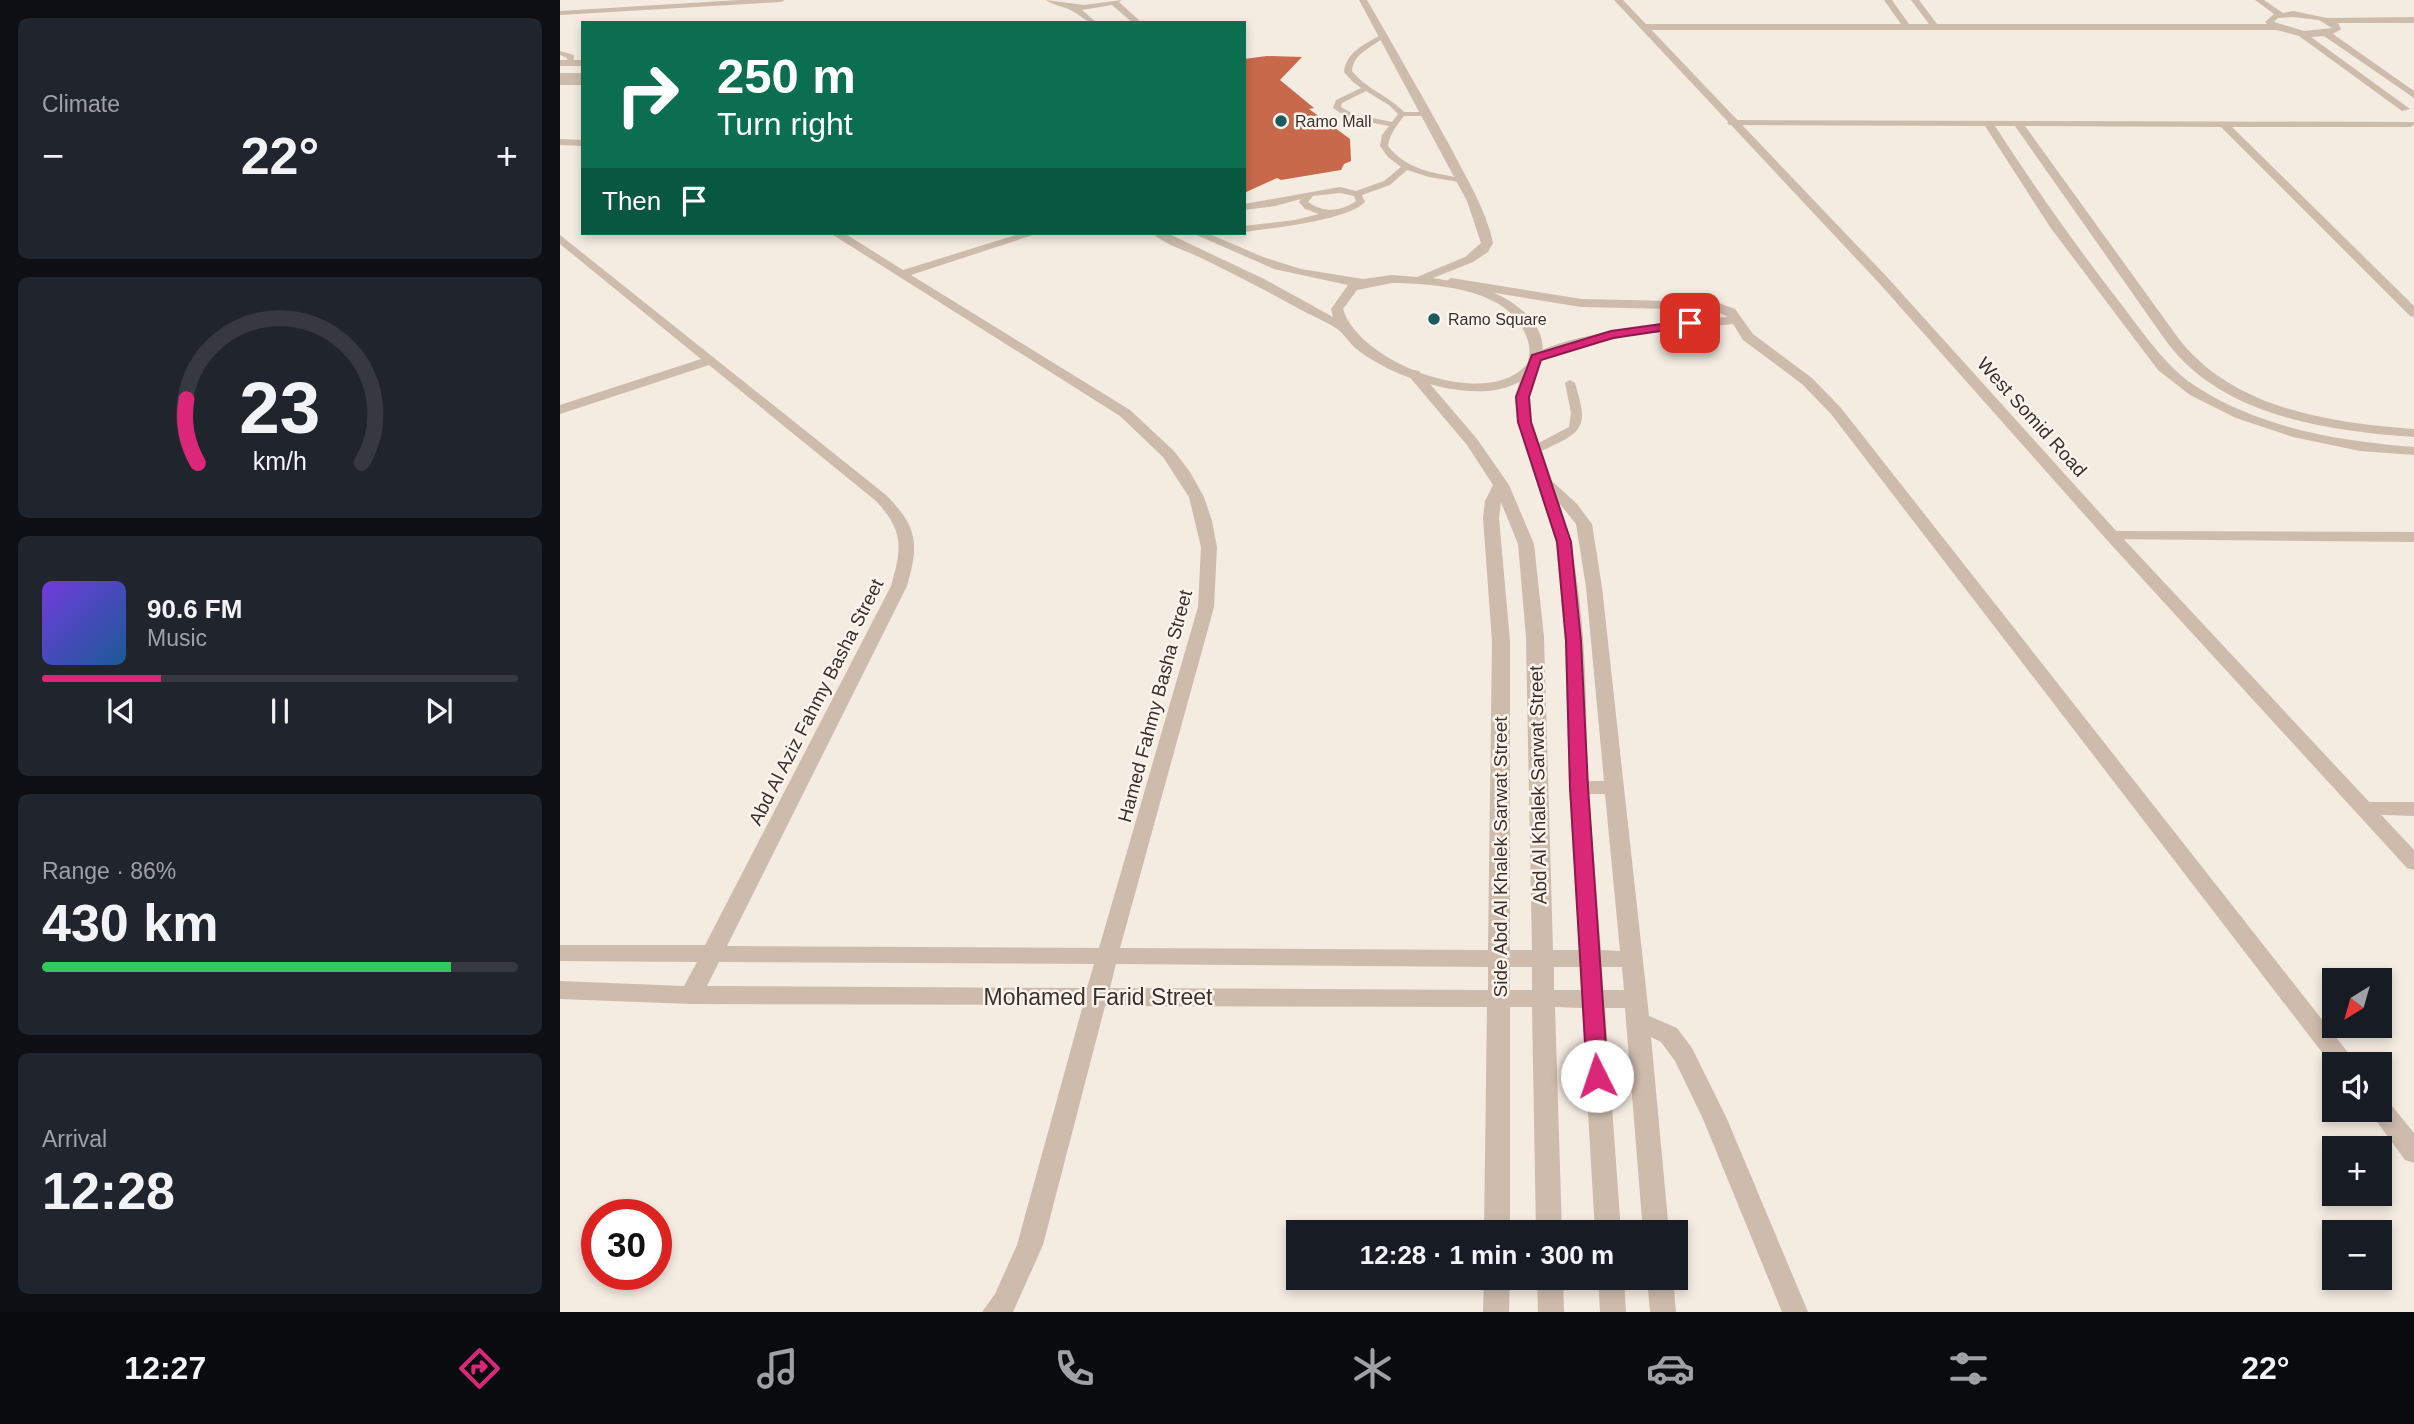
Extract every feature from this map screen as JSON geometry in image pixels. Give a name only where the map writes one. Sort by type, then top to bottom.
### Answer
[{"type":"street","points":[[560,13],[781,0]]},
{"type":"street","points":[[1050,0],[1055,4],[1073,7],[1116,1],[1136,21]]},
{"type":"street","points":[[1363,0],[1462,181],[1488,237],[1486,247],[1459,264],[1419,279]]},
{"type":"street","name":"West Somid Road","points":[[1618,0],[1883,281],[2112,536],[2413,860]]},
{"type":"street","points":[[1888,0],[1904,23]]},
{"type":"street","points":[[1915,0],[1932,23]]},
{"type":"street","points":[[2259,0],[2281,15]]},
{"type":"street","points":[[1073,7],[1090,21]]},
{"type":"street","points":[[2294,8],[2305,15]]},
{"type":"street","points":[[1932,23],[2269,19],[2281,15],[2305,15],[2327,20],[2414,20]]},
{"type":"street","points":[[2269,19],[2277,27]]},
{"type":"street","points":[[2327,20],[2337,27]]},
{"type":"street","points":[[1640,23],[2277,27],[2299,32],[2326,33],[2337,27],[2414,27]]},
{"type":"street","points":[[1995,120],[2018,123],[2225,125],[2412,124],[2405,110],[2299,32]]},
{"type":"street","points":[[2326,33],[2414,95]]},
{"type":"street","points":[[560,69],[581,69]]},
{"type":"street","points":[[560,76],[581,76]]},
{"type":"street","points":[[560,82],[581,82]]},
{"type":"street","points":[[1729,119],[1995,120],[2405,110]]},
{"type":"street","points":[[1995,120],[2054,226],[2163,367],[2195,392],[2241,415],[2298,434],[2360,447],[2414,451]]},
{"type":"street","points":[[2018,123],[2087,226],[2196,368],[2225,387],[2263,404],[2308,418],[2355,428],[2414,433]]},
{"type":"street","points":[[2225,125],[2414,313]]},
{"type":"street","points":[[560,142],[581,143]]},
{"type":"street","points":[[2054,226],[2087,226]]},
{"type":"street","name":"Hamed Fahmy Basha Street","points":[[839,235],[1125,413],[1151,433],[1172,456],[1189,481],[1199,501],[1210,546],[1211,572],[1206,607],[1107,956],[1030,1244],[1004,1303],[995,1312]]},
{"type":"street","points":[[901,274],[1027,235]]},
{"type":"street","points":[[1162,235],[1260,282],[1345,330],[1367,351],[1414,374],[1440,383],[1479,387],[1512,383],[1533,364],[1611,335],[1667,326],[1736,320]]},
{"type":"street","points":[[1202,235],[1298,274],[1363,283],[1419,279],[1451,282],[1581,303],[1647,306],[1707,304],[1724,309],[1748,337],[1807,382],[1836,411],[2336,1052]]},
{"type":"street","name":"Abd Al Aziz Fahmy Basha Street","points":[[560,238],[881,498],[899,515],[908,537],[906,560],[899,586],[691,995]]},
{"type":"street","points":[[1451,282],[1500,301],[1517,313],[1533,331],[1538,350],[1533,364]]},
{"type":"street","points":[[1345,330],[1337,309],[1343,293],[1363,283]]},
{"type":"street","points":[[560,410],[711,360]]},
{"type":"street","name":"Abd Al Khalek Sarwat Street","points":[[1533,364],[1522,397],[1525,422],[1564,542],[1574,641],[1579,787],[1607,1220]]},
{"type":"street","name":"Abd Al Khalek Sarwat Street","points":[[1414,374],[1472,442],[1501,485],[1526,544],[1535,637],[1549,1220]]},
{"type":"street","points":[[1544,480],[1584,524],[1594,587],[1655,1220]]},
{"type":"street","name":"Side Abd Al Khalek Sarwat Street","points":[[1497,1220],[1501,958],[1501,641],[1491,518],[1493,501],[1501,485]]},
{"type":"street","points":[[2112,536],[2414,537]]},
{"type":"street","points":[[1579,787],[1614,788]]},
{"type":"street","points":[[2366,809],[2414,809]]},
{"type":"street","name":"Mohamed Farid Street","points":[[560,953],[710,956],[1631,959]]},
{"type":"street","name":"Mohamed Farid Street","points":[[560,990],[691,995],[1592,999],[1636,1010]]},
{"type":"street","points":[[1636,1010],[1669,1035],[1684,1055],[1715,1119],[1795,1312]]},
{"type":"street","points":[[2391,1122],[2414,1152]]},
{"type":"street","points":[[1496,1312],[1497,1290]]},
{"type":"street","points":[[1550,1290],[1551,1312]]},
{"type":"street","points":[[1612,1290],[1613,1312]]},
{"type":"street","points":[[1661,1290],[1663,1312]]},
{"type":"lane","points":[[1383,36],[1356,50],[1348,69],[1353,79],[1364,89],[1396,105],[1402,114]]},
{"type":"lane","points":[[560,54],[570,57],[565,63]]},
{"type":"lane","points":[[1364,89],[1339,103],[1337,108],[1351,116],[1396,125]]},
{"type":"lane","points":[[1402,114],[1425,114]]},
{"type":"lane","points":[[1402,114],[1386,135],[1384,146],[1391,157],[1406,167],[1429,175],[1462,181]]},
{"type":"lane","points":[[1246,207],[1340,190],[1357,194],[1387,183],[1406,167]]},
{"type":"lane","points":[[1310,194],[1303,201],[1305,205],[1320,211],[1340,211]]},
{"type":"lane","points":[[1246,231],[1295,223],[1357,206],[1360,198],[1357,194]]},
{"type":"lane","points":[[1234,250],[1242,235]]},
{"type":"lane","points":[[1533,450],[1568,434],[1577,426],[1579,417],[1570,383]]},
{"type":"building","name":"Ramo Mall","points":[[1302,57],[1280,80],[1314,108],[1309,109],[1350,139],[1351,161],[1344,164],[1341,170],[1281,180],[1277,178],[1246,192],[1246,59]]},
{"type":"place","name":"Ramo Mall","points":[[1281,121]]},
{"type":"place","name":"Ramo Square","points":[[1434,319]]},
{"type":"route","points":[[1597,1076],[1579,787],[1574,641],[1564,542],[1533,450],[1525,422],[1522,397],[1536,358],[1611,335],[1690,323]]}]
